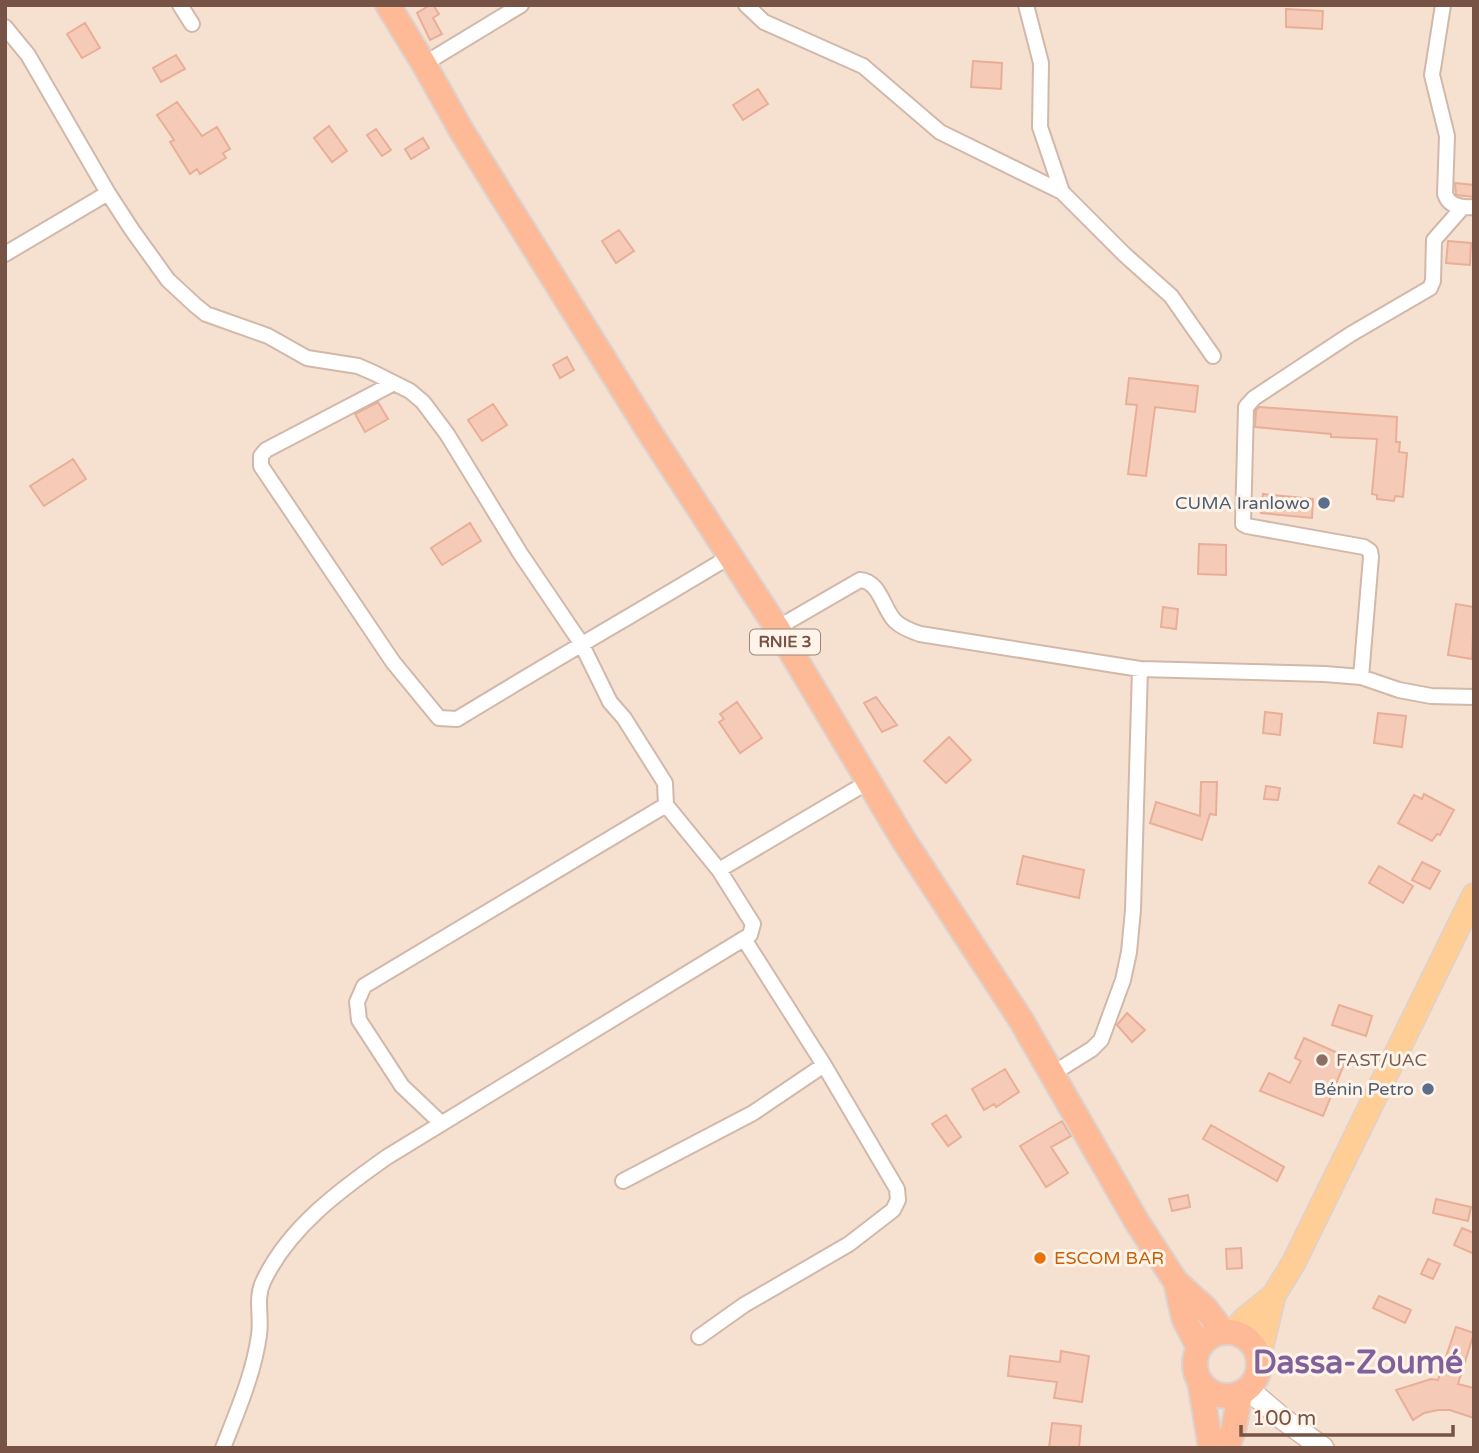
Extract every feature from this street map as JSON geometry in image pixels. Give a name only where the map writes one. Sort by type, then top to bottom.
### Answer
[{"type":"highway","name":"RNIE 3","points":[[387,5],[461,130],[729,557],[777,628],[869,782],[1021,1020],[1137,1222],[1176,1282],[1228,1332]]},
{"type":"highway","name":"RNIE 3","points":[[1176,1282],[1184,1318],[1199,1349]]},
{"type":"highway","points":[[1211,1448],[1195,1366],[1199,1349],[1205,1340],[1228,1332],[1246,1337],[1254,1346],[1260,1369],[1256,1380],[1244,1392],[1227,1448]]},
{"type":"highway","points":[[1200,1382],[1206,1389],[1223,1396],[1244,1392]]},
{"type":"main road","points":[[1259,1357],[1274,1295],[1312,1227],[1474,895]]},
{"type":"main road","points":[[1228,1332],[1274,1295]]},
{"type":"main road","points":[[1244,1392],[1323,1448]]},
{"type":"street","points":[[180,5],[192,24]]},
{"type":"street","points":[[424,64],[521,5]]},
{"type":"street","points":[[746,5],[764,22],[863,66],[940,132],[1062,192],[1171,296],[1213,356]]},
{"type":"street","points":[[1026,5],[1041,63],[1040,127],[1062,192]]},
{"type":"street","points":[[1443,5],[1432,75],[1447,136],[1445,194],[1450,202],[1468,207]]},
{"type":"street","points":[[5,27],[28,55],[108,193],[168,279],[206,314],[268,336],[307,358],[358,366],[394,383],[423,402],[447,433],[520,553],[581,643],[610,702],[624,718],[665,783],[666,805],[719,870],[753,924],[750,935],[744,939],[558,1054],[440,1122],[342,1189],[288,1241],[262,1283],[258,1312],[260,1332],[253,1361],[223,1448]]},
{"type":"street","points":[[5,254],[108,193]]},
{"type":"street","points":[[1361,677],[1370,551],[1364,547],[1243,524],[1247,408],[1254,398],[1351,334],[1430,288],[1433,281],[1434,240],[1468,207]]},
{"type":"street","points":[[394,383],[266,450],[261,456],[261,466],[393,662],[439,718],[457,719],[729,557]]},
{"type":"street","points":[[777,628],[860,580],[867,580],[873,585],[894,621],[919,634],[1140,669],[1361,677],[1399,690],[1431,696],[1474,696]]},
{"type":"street","points":[[1052,1074],[1092,1049],[1101,1040],[1123,980],[1133,910],[1140,669]]},
{"type":"street","points":[[719,870],[869,782]]},
{"type":"street","points":[[440,1122],[402,1086],[359,1020],[357,1002],[364,986],[666,805]]},
{"type":"street","points":[[699,1337],[744,1305],[849,1244],[893,1210],[898,1200],[897,1189],[824,1065],[744,939]]},
{"type":"street","points":[[623,1181],[753,1113],[824,1065]]},
{"type":"shaded area","points":[[5,5],[1474,5],[1474,1448],[5,1448]]},
{"type":"building","points":[[433,5],[439,14],[433,18],[442,34],[430,40],[417,13]]},
{"type":"building","points":[[1286,9],[1323,11],[1322,29],[1286,27]]},
{"type":"building","points":[[85,23],[100,48],[82,58],[67,34]]},
{"type":"building","points":[[176,55],[185,69],[161,82],[153,68]]},
{"type":"building","points":[[973,61],[1002,63],[1001,89],[971,87]]},
{"type":"building","points":[[758,89],[768,104],[743,120],[733,105]]},
{"type":"building","points":[[177,102],[202,136],[217,127],[230,149],[223,153],[226,158],[200,174],[197,169],[190,174],[170,142],[174,140],[157,115]]},
{"type":"building","points":[[329,126],[347,151],[332,162],[314,138]]},
{"type":"building","points":[[376,129],[391,150],[382,156],[367,135]]},
{"type":"building","points":[[423,138],[429,148],[411,159],[405,149]]},
{"type":"building","points":[[1455,183],[1474,185],[1474,197],[1456,195]]},
{"type":"building","points":[[619,230],[634,251],[616,263],[602,241]]},
{"type":"building","points":[[1448,241],[1471,243],[1470,265],[1446,263]]},
{"type":"building","points":[[567,357],[574,370],[560,378],[553,365]]},
{"type":"building","points":[[1129,378],[1198,386],[1195,412],[1155,407],[1146,476],[1128,474],[1137,405],[1126,404]]},
{"type":"building","points":[[378,402],[388,419],[365,432],[355,414]]},
{"type":"building","points":[[493,404],[507,425],[482,441],[468,420]]},
{"type":"building","points":[[1259,407],[1397,417],[1396,442],[1400,442],[1399,452],[1407,453],[1403,497],[1395,496],[1394,501],[1377,499],[1377,495],[1372,494],[1377,439],[1331,437],[1331,434],[1255,427],[1256,410]]},
{"type":"building","points":[[73,459],[86,479],[44,506],[30,486]]},
{"type":"building","points":[[1263,494],[1313,499],[1312,518],[1261,513]]},
{"type":"building","points":[[470,523],[481,541],[442,565],[431,548]]},
{"type":"building","points":[[1199,544],[1226,545],[1226,575],[1198,574]]},
{"type":"building","points":[[1456,604],[1474,607],[1472,659],[1448,655]]},
{"type":"building","points":[[1163,607],[1178,609],[1176,629],[1161,627]]},
{"type":"building","points":[[876,697],[897,725],[882,732],[864,703]]},
{"type":"building","points":[[737,702],[762,738],[740,753],[719,722],[724,719],[720,714]]},
{"type":"building","points":[[1265,712],[1282,714],[1280,735],[1263,733]]},
{"type":"building","points":[[1378,713],[1406,716],[1402,747],[1374,743]]},
{"type":"building","points":[[949,737],[971,760],[946,783],[924,761]]},
{"type":"building","points":[[1201,782],[1217,782],[1216,815],[1210,814],[1202,840],[1150,823],[1156,802],[1200,816]]},
{"type":"building","points":[[1266,786],[1280,788],[1278,800],[1264,799]]},
{"type":"building","points":[[1424,794],[1454,810],[1440,835],[1437,834],[1432,841],[1398,823],[1414,795],[1422,799]]},
{"type":"building","points":[[1023,856],[1084,870],[1079,898],[1017,884]]},
{"type":"building","points":[[1422,862],[1440,871],[1430,889],[1412,880]]},
{"type":"building","points":[[1379,866],[1413,886],[1403,903],[1369,883]]},
{"type":"building","points":[[1339,1005],[1372,1016],[1366,1036],[1332,1025]]},
{"type":"building","points":[[1127,1013],[1145,1030],[1132,1042],[1117,1025]]},
{"type":"building","points":[[1304,1038],[1347,1057],[1323,1116],[1260,1091],[1269,1073],[1290,1083],[1301,1061],[1295,1058]]},
{"type":"building","points":[[1005,1069],[1019,1092],[996,1107],[994,1104],[984,1110],[972,1089]]},
{"type":"building","points":[[946,1115],[961,1137],[948,1146],[932,1124]]},
{"type":"building","points":[[1062,1121],[1071,1136],[1051,1147],[1068,1173],[1046,1187],[1020,1146]]},
{"type":"building","points":[[1211,1125],[1284,1167],[1277,1181],[1203,1139]]},
{"type":"building","points":[[1188,1195],[1190,1207],[1172,1211],[1169,1199]]},
{"type":"building","points":[[1436,1199],[1471,1207],[1468,1221],[1433,1213]]},
{"type":"building","points":[[1462,1228],[1474,1233],[1474,1254],[1454,1245]]},
{"type":"building","points":[[1241,1248],[1242,1268],[1227,1269],[1226,1249]]},
{"type":"building","points":[[1428,1259],[1440,1264],[1433,1279],[1421,1274]]},
{"type":"building","points":[[1379,1296],[1411,1310],[1405,1323],[1373,1308]]},
{"type":"building","points":[[1456,1327],[1474,1333],[1458,1384],[1474,1388],[1474,1418],[1450,1410],[1438,1410],[1424,1413],[1413,1420],[1396,1390],[1431,1379],[1438,1380]]},
{"type":"building","points":[[1061,1351],[1089,1356],[1082,1402],[1054,1398],[1057,1382],[1008,1376],[1010,1356],[1060,1362]]},
{"type":"building","points":[[1052,1423],[1081,1426],[1079,1448],[1049,1448]]},
{"type":"place","name":"CUMA Iranlowo","points":[[1324,503]]},
{"type":"place","name":"FAST/UAC","points":[[1322,1060]]},
{"type":"place","name":"Bénin Petro","points":[[1428,1089]]},
{"type":"place","name":"ESCOM BAR","points":[[1040,1258]]},
{"type":"district","name":"Dassa-Zoumé","points":[[1358,1363]]}]
